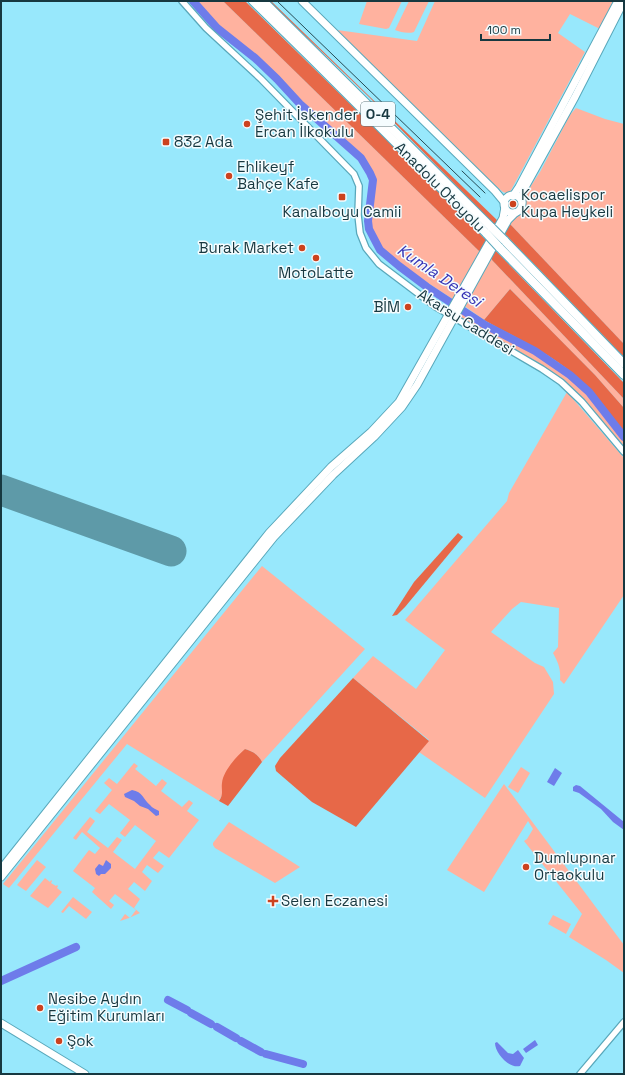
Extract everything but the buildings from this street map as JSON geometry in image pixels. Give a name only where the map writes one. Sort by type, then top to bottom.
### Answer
[{"type":"highway","name":"Anadolu Otoyolu","points":[[252,1],[489,231]]},
{"type":"highway","name":"Anadolu Otoyolu","points":[[263,1],[489,231],[624,364]]},
{"type":"highway","name":"Anadolu Otoyolu","points":[[501,243],[624,375]]},
{"type":"main road","points":[[302,1],[496,192],[508,201],[510,212],[515,213]]},
{"type":"main road","points":[[472,280],[508,220],[520,210],[524,190],[608,26],[618,1]]},
{"type":"main road","points":[[1,877],[274,537],[333,474],[374,437],[402,407],[417,385],[472,280],[503,218],[508,201],[519,188],[608,26],[624,1]]},
{"type":"main road","points":[[508,201],[519,197],[522,202]]},
{"type":"main road","points":[[1,869],[269,533],[331,467],[371,432],[399,402],[452,317]]},
{"type":"main road","points":[[1,1023],[85,1074]]},
{"type":"street","name":"Akarsu Caddesi","points":[[182,1],[206,28],[261,79],[354,174],[359,186],[358,215],[360,233],[366,248],[372,255],[388,271],[436,307],[562,382],[582,402],[624,452]]},
{"type":"street","points":[[580,1074],[624,1022]]},
{"type":"shaded area","points":[[196,1],[223,1],[480,252],[454,300],[402,266],[382,249],[372,230],[371,222],[375,188],[374,179],[370,168],[354,147],[319,118],[259,59],[218,26]]},
{"type":"shaded area","points":[[223,1],[245,1],[388,141],[487,241],[480,252]]},
{"type":"shaded area","points":[[269,1],[271,1],[498,221],[495,225],[369,97]]},
{"type":"shaded area","points":[[367,1],[402,1],[389,28],[386,29],[359,24]]},
{"type":"shaded area","points":[[409,1],[429,1],[414,32],[407,33],[395,30]]},
{"type":"shaded area","points":[[435,1],[619,1],[604,31],[570,14],[558,33],[585,52],[509,194],[503,192],[489,180],[337,30],[417,41]]},
{"type":"shaded area","points":[[576,108],[605,119],[624,124],[624,344],[510,224],[515,215],[522,209],[525,195],[540,172],[570,115]]},
{"type":"shaded area","points":[[514,197],[519,199],[521,204],[519,209],[514,211],[509,209],[507,204],[509,199]]},
{"type":"shaded area","points":[[510,224],[624,344],[624,357],[504,233]]},
{"type":"shaded area","points":[[494,249],[624,383],[624,399],[492,260],[490,256]]},
{"type":"shaded area","points":[[490,256],[492,260],[624,399],[624,408],[595,375],[510,289],[484,320],[463,305]]},
{"type":"shaded area","points":[[510,289],[595,375],[624,408],[624,433],[596,396],[562,365],[537,349],[484,320]]},
{"type":"shaded area","points":[[459,312],[532,352],[566,375],[585,393],[624,440],[624,449],[569,389],[456,319]]},
{"type":"shaded area","points":[[567,392],[624,458],[624,595],[564,684],[560,680],[559,666],[553,653],[558,647],[559,608],[521,602],[512,609],[491,632],[535,663],[544,667],[553,682],[554,694],[485,798],[419,752],[429,740],[353,678],[373,656],[416,689],[445,650],[405,620],[507,501],[509,493]]},
{"type":"shaded area","points":[[458,533],[463,537],[405,607],[397,615],[392,616],[414,582]]},
{"type":"shaded area","points":[[262,566],[365,649],[262,762],[259,757],[245,749],[222,783],[223,793],[219,801],[127,744],[9,888],[3,884]]},
{"type":"shaded area","points":[[353,678],[429,741],[356,827],[312,802],[276,771],[275,766],[280,758]]},
{"type":"shaded area","points":[[245,749],[259,757],[262,762],[228,806],[219,801],[222,794],[223,778],[231,764]]},
{"type":"shaded area","points":[[134,763],[138,766],[135,769],[156,786],[162,779],[167,783],[161,791],[182,807],[189,800],[193,803],[187,811],[199,820],[169,858],[159,851],[153,858],[164,866],[158,873],[147,865],[142,872],[152,881],[145,891],[134,882],[128,889],[140,899],[134,908],[140,913],[131,917],[136,910],[115,894],[109,901],[114,905],[111,909],[92,892],[95,888],[73,871],[89,850],[95,854],[100,848],[82,832],[76,840],[73,838],[90,817],[95,821],[87,832],[108,848],[117,837],[122,840],[113,852],[135,869],[156,841],[135,825],[125,837],[120,833],[130,820],[109,804],[100,814],[95,811],[112,790],[104,783],[109,778],[117,784]]},
{"type":"shaded area","points":[[521,767],[530,773],[518,793],[508,787]]},
{"type":"shaded area","points":[[504,784],[624,945],[624,973],[569,937],[582,914],[524,841],[533,829],[528,821],[484,892],[447,870]]},
{"type":"shaded area","points":[[229,822],[300,867],[275,883],[215,848],[213,843]]},
{"type":"shaded area","points":[[37,860],[46,867],[26,891],[17,885]]},
{"type":"shaded area","points":[[45,878],[50,882],[51,880],[51,883],[56,886],[57,885],[57,888],[62,892],[48,908],[30,896]]},
{"type":"shaded area","points":[[73,897],[92,912],[86,919],[69,906],[63,913],[61,912]]},
{"type":"shaded area","points":[[125,914],[129,918],[120,921]]},
{"type":"shaded area","points":[[553,915],[571,924],[566,934],[548,924]]},
{"type":"water","points":[[555,768],[562,773],[554,786],[547,782]]},
{"type":"water","points":[[576,785],[580,786],[624,822],[624,830],[613,822],[601,809],[579,793],[573,791],[573,787]]},
{"type":"water","points":[[132,790],[141,794],[153,808],[159,811],[159,815],[156,816],[148,809],[125,797],[124,794]]},
{"type":"water","points":[[106,860],[111,864],[111,868],[105,874],[101,874],[99,876],[96,874],[95,869],[99,864],[103,866]]},
{"type":"water","points":[[535,1040],[538,1045],[526,1053],[523,1049]]},
{"type":"water","points":[[497,1042],[508,1053],[513,1054],[518,1050],[524,1058],[520,1066],[511,1065],[503,1059],[497,1051],[495,1043]]},
{"type":"waterway","name":"Kumla Deresi","points":[[193,1],[217,28],[255,58],[300,104],[361,158],[373,180],[368,221],[369,229],[380,250],[427,287],[485,325],[535,351],[570,375],[589,392],[624,437]]},
{"type":"waterway","points":[[1,981],[76,947]]},
{"type":"waterway","points":[[168,1000],[187,1010]]},
{"type":"waterway","points":[[191,1013],[211,1024]]},
{"type":"waterway","points":[[217,1027],[236,1038]]},
{"type":"waterway","points":[[241,1041],[261,1052]]},
{"type":"waterway","points":[[266,1054],[303,1064]]},
{"type":"runway","points":[[1,490],[171,551]]},
{"type":"tram line","points":[[277,1],[480,197]]},
{"type":"tram line","points":[[462,171],[485,193]]},
{"type":"place","name":"Şehit İskender Ercan İlkokulu","points":[[247,124]]},
{"type":"place","name":"832 Ada","points":[[166,142]]},
{"type":"place","name":"Ehlikeyf Bahçe Kafe","points":[[229,176]]},
{"type":"place","name":"Kanalboyu Camii","points":[[342,197]]},
{"type":"place","name":"Kocaelispor Kupa Heykeli","points":[[513,204]]},
{"type":"place","name":"Burak Market","points":[[302,248]]},
{"type":"place","name":"MotoLatte","points":[[316,258]]},
{"type":"place","name":"BİM","points":[[408,307]]},
{"type":"place","name":"Dumlupınar Ortaokulu","points":[[526,867]]},
{"type":"place","name":"Selen Eczanesi","points":[[273,901]]},
{"type":"place","name":"Nesibe Aydın Eğitim Kurumları","points":[[40,1008]]},
{"type":"place","name":"Şok","points":[[59,1041]]}]
